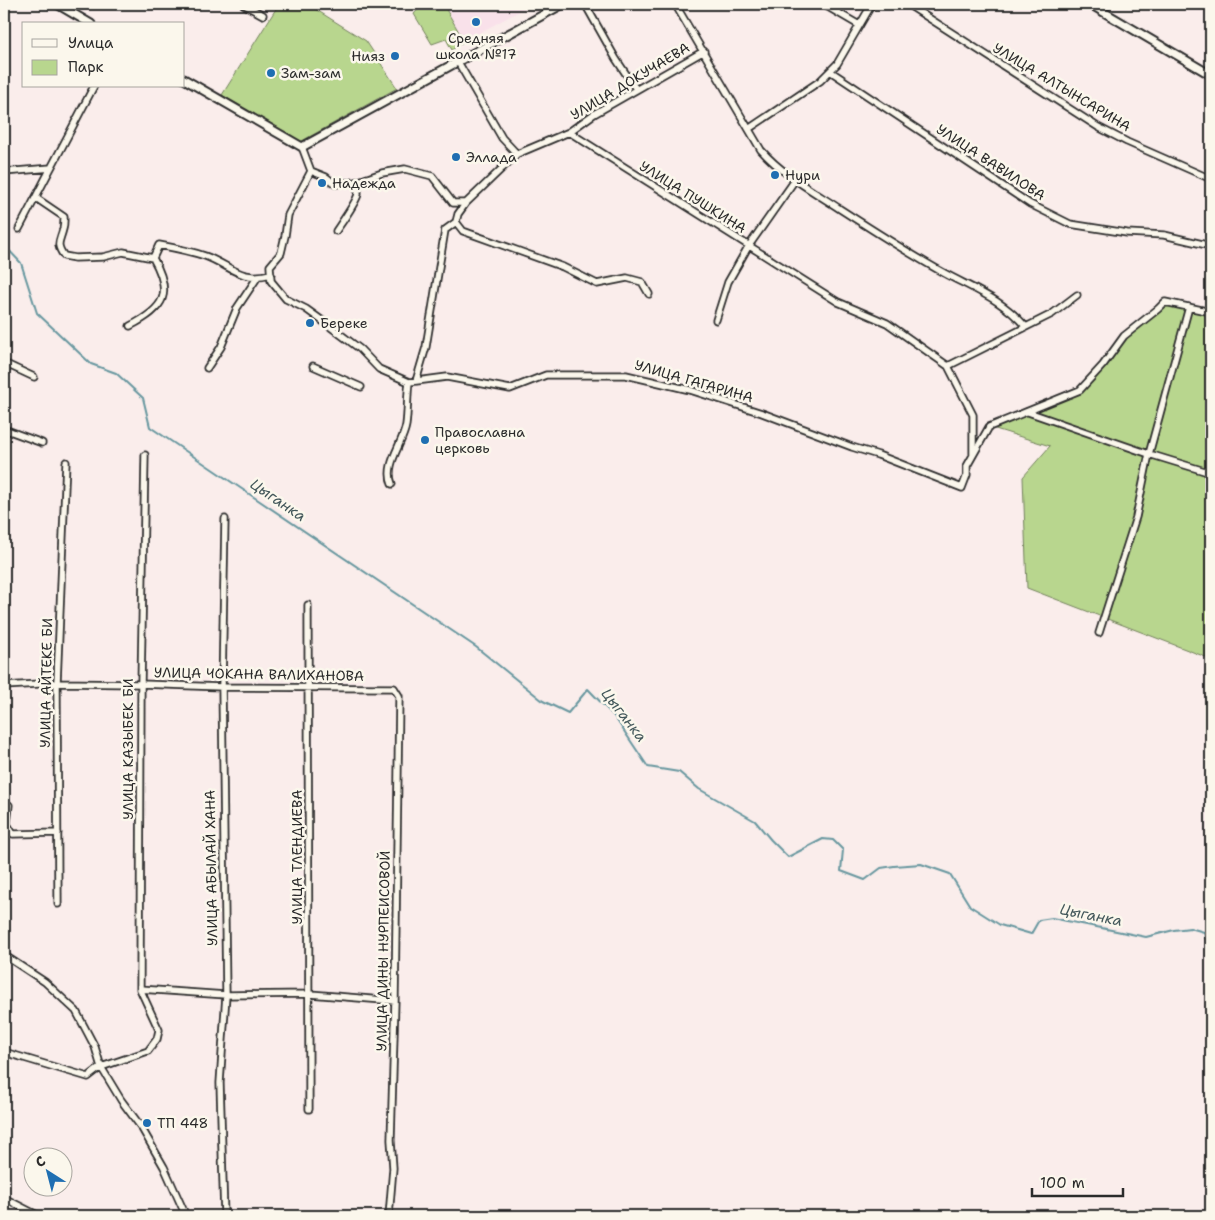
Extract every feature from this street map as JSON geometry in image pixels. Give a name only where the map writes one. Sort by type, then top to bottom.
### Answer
[{"type":"street","points":[[57,4],[88,22]]},
{"type":"street","points":[[243,4],[262,15]]},
{"type":"street","points":[[302,147],[562,4]]},
{"type":"street","points":[[585,4],[616,59],[636,89]]},
{"type":"street","points":[[675,4],[750,128],[761,150],[772,162],[795,180],[943,273],[1000,303],[1026,327]]},
{"type":"street","points":[[823,4],[859,26]]},
{"type":"street","points":[[750,128],[820,81],[830,71],[872,4]]},
{"type":"street","name":"УЛИЦА АЛТЫНСАРИНА","points":[[907,4],[1098,127],[1127,142],[1211,179]]},
{"type":"street","points":[[1090,4],[1211,75]]},
{"type":"street","name":"УЛИЦА ДОКУЧАЕВА","points":[[569,132],[594,114],[704,51]]},
{"type":"street","points":[[458,62],[502,138],[517,154]]},
{"type":"street","name":"УЛИЦА ВАВИЛОВА","points":[[830,71],[1030,204],[1070,224],[1128,233],[1164,235],[1211,246]]},
{"type":"street","points":[[185,80],[302,147],[311,171],[326,177],[335,184],[356,182],[382,173],[405,169],[432,176],[453,203],[458,214]]},
{"type":"street","points":[[19,229],[93,88]]},
{"type":"street","points":[[416,381],[426,347],[445,230],[456,222],[458,214],[466,203],[517,154],[569,132]]},
{"type":"street","name":"УЛИЦА ПУШКИНА","points":[[569,132],[748,247],[787,269],[838,302],[887,323],[948,366],[973,415],[973,456]]},
{"type":"street","points":[[4,172],[51,168]]},
{"type":"street","points":[[311,171],[288,215],[281,253],[270,266],[271,282],[286,299],[306,309],[324,322],[360,350],[379,369],[409,382],[406,425],[390,468],[389,477],[392,484]]},
{"type":"street","points":[[716,320],[728,282],[748,247],[795,180]]},
{"type":"street","points":[[336,231],[355,202],[358,193],[356,182]]},
{"type":"street","points":[[36,198],[64,217],[64,229],[58,238],[60,250],[64,256],[94,258],[123,252],[153,258]]},
{"type":"street","points":[[453,203],[466,203]]},
{"type":"street","points":[[456,222],[463,231],[563,267],[597,284],[627,278],[642,282],[649,294]]},
{"type":"street","points":[[153,258],[159,245],[181,248],[207,257],[241,275],[257,278],[271,274]]},
{"type":"street","points":[[130,326],[148,317],[161,305],[163,290],[160,271],[153,258]]},
{"type":"street","points":[[207,368],[221,347],[237,308],[257,278]]},
{"type":"street","points":[[948,366],[1052,314],[1077,295]]},
{"type":"street","points":[[973,456],[989,427],[1080,390],[1103,365],[1124,336],[1165,302],[1211,312]]},
{"type":"street","points":[[1099,633],[1136,517],[1149,454],[1189,307]]},
{"type":"street","points":[[4,363],[34,378]]},
{"type":"street","points":[[312,366],[361,387]]},
{"type":"street","name":"УЛИЦА ГАГАРИНА","points":[[409,382],[447,377],[510,388],[546,375],[626,375],[690,390],[762,413],[962,488],[967,474],[967,466],[973,456]]},
{"type":"street","points":[[1028,412],[1149,454],[1211,473]]},
{"type":"street","points":[[4,429],[42,443]]},
{"type":"street","name":"УЛИЦА КАЗЫБЕК БИ","points":[[101,1067],[148,1050],[157,1039],[159,1030],[140,989],[141,684],[146,455]]},
{"type":"street","name":"УЛИЦА АЙТЕКЕ БИ","points":[[58,904],[58,683],[66,462]]},
{"type":"street","name":"УЛИЦА АБЫЛАЙ ХАНА","points":[[224,1216],[220,1084],[226,994],[222,687],[225,518]]},
{"type":"street","name":"УЛИЦА ТЛЕНДИЕВА","points":[[308,605],[310,688],[309,1109]]},
{"type":"street","name":"УЛИЦА ЧОКАНА ВАЛИХАНОВА","points":[[4,686],[58,683],[222,687],[394,688]]},
{"type":"street","name":"УЛИЦА ДИНЫ НУРПЕИСОВОЙ","points":[[389,1216],[393,1168],[391,1140],[399,696],[394,688]]},
{"type":"street","points":[[9,805],[7,824],[13,834],[58,834]]},
{"type":"street","points":[[4,956],[45,982],[76,1011],[95,1047],[101,1067],[121,1100],[141,1126],[164,1167],[186,1216]]},
{"type":"street","points":[[140,989],[226,994],[310,994],[395,1001]]},
{"type":"street","points":[[4,1052],[88,1077],[101,1067]]},
{"type":"street","points":[[4,1198],[39,1216]]},
{"type":"shaded area","name":"Средняя школа №17","points":[[443,4],[533,4],[464,41]]},
{"type":"green space","points":[[279,4],[307,4],[366,41],[397,88],[300,142],[222,95]]},
{"type":"green space","points":[[423,4],[443,4],[464,41],[452,50],[446,39],[432,44],[414,14]]},
{"type":"green space","points":[[1165,302],[1211,312],[1211,659],[1027,588],[1023,477],[1050,446],[989,427],[1080,390],[1124,336]]},
{"type":"waterway","name":"Цыганка","points":[[4,245],[21,263],[37,313],[91,364],[116,373],[143,398],[150,427],[476,647],[543,701],[568,713],[588,689],[614,716],[648,767],[679,772],[699,789],[755,821],[788,857],[823,839],[833,840],[843,850],[841,871],[865,880],[881,868],[921,864],[950,874],[970,906],[1000,925],[1031,934],[1039,920],[1052,918],[1146,937],[1190,928],[1204,932],[1208,948],[1211,947]]},
{"type":"place","name":"Средняя школа №17","points":[[476,22]]},
{"type":"place","name":"Нияз","points":[[395,56]]},
{"type":"place","name":"Зам-зам","points":[[271,73]]},
{"type":"place","name":"Эллада","points":[[456,157]]},
{"type":"place","name":"Нури","points":[[775,175]]},
{"type":"place","name":"Надежда","points":[[322,183]]},
{"type":"place","name":"Береке","points":[[310,323]]},
{"type":"place","name":"Православна церковь","points":[[425,440]]},
{"type":"place","name":"ТП 448","points":[[147,1123]]}]
